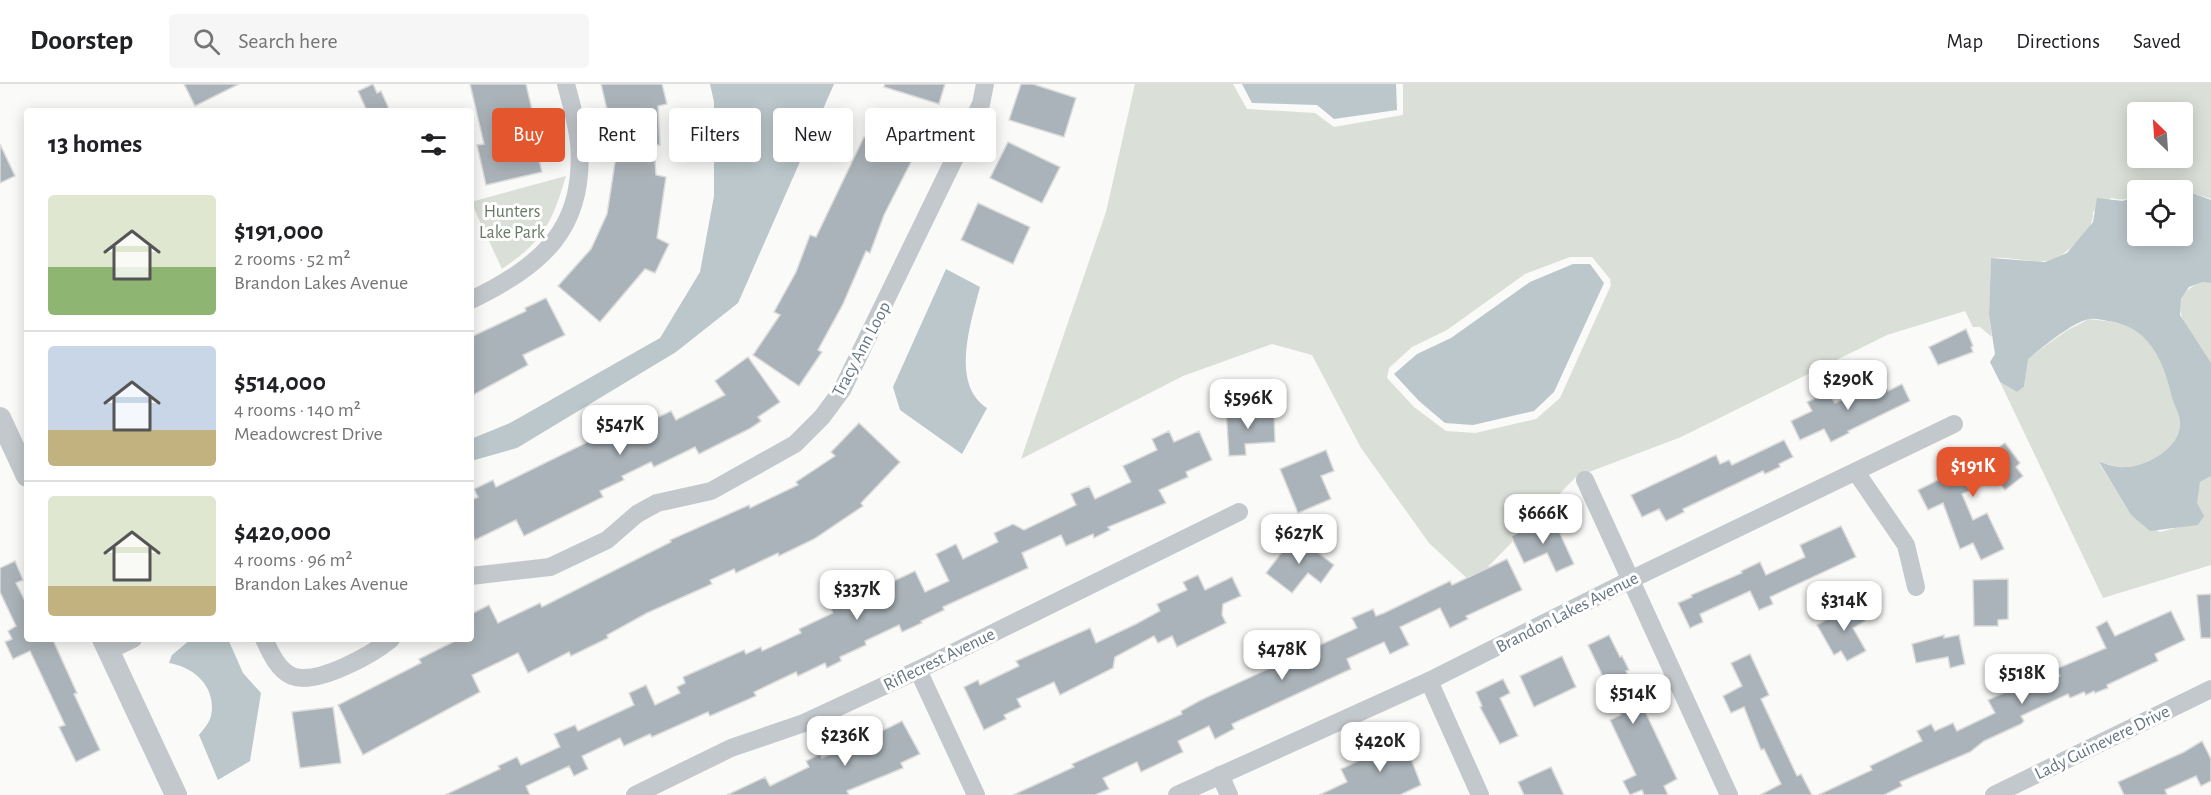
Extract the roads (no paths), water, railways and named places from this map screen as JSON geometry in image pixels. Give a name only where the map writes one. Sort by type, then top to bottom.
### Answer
[{"type":"street","points":[[474,298],[507,282],[535,263],[560,235],[574,203],[580,177],[579,140],[566,84]]},
{"type":"street","name":"Tracy Ann Loop","points":[[474,576],[550,567],[607,540],[637,514],[657,503],[711,490],[795,444],[822,417],[842,390],[856,364],[981,104],[986,84]]},
{"type":"street","points":[[0,418],[24,470]]},
{"type":"street","name":"Brandon Lakes Avenue","points":[[1177,795],[1429,681],[1630,580],[1954,424]]},
{"type":"street","points":[[1856,472],[1906,545],[1916,587]]},
{"type":"street","points":[[1585,480],[1729,795]]},
{"type":"street","name":"Riflecrest Avenue","points":[[635,795],[731,748],[804,723],[918,670],[1239,512]]},
{"type":"street","points":[[265,642],[274,660],[292,676],[310,678],[327,674],[381,648],[388,642]]},
{"type":"street","points":[[106,645],[176,795]]},
{"type":"street","points":[[918,670],[976,795]]},
{"type":"street","points":[[1429,681],[1480,795]]},
{"type":"street","name":"Lady Guinevere Drive","points":[[1994,795],[2211,689]]},
{"type":"street","points":[[1220,775],[1229,795]]},
{"type":"park label","name":"Hunters Lake Park","points":[[512,221]]}]
